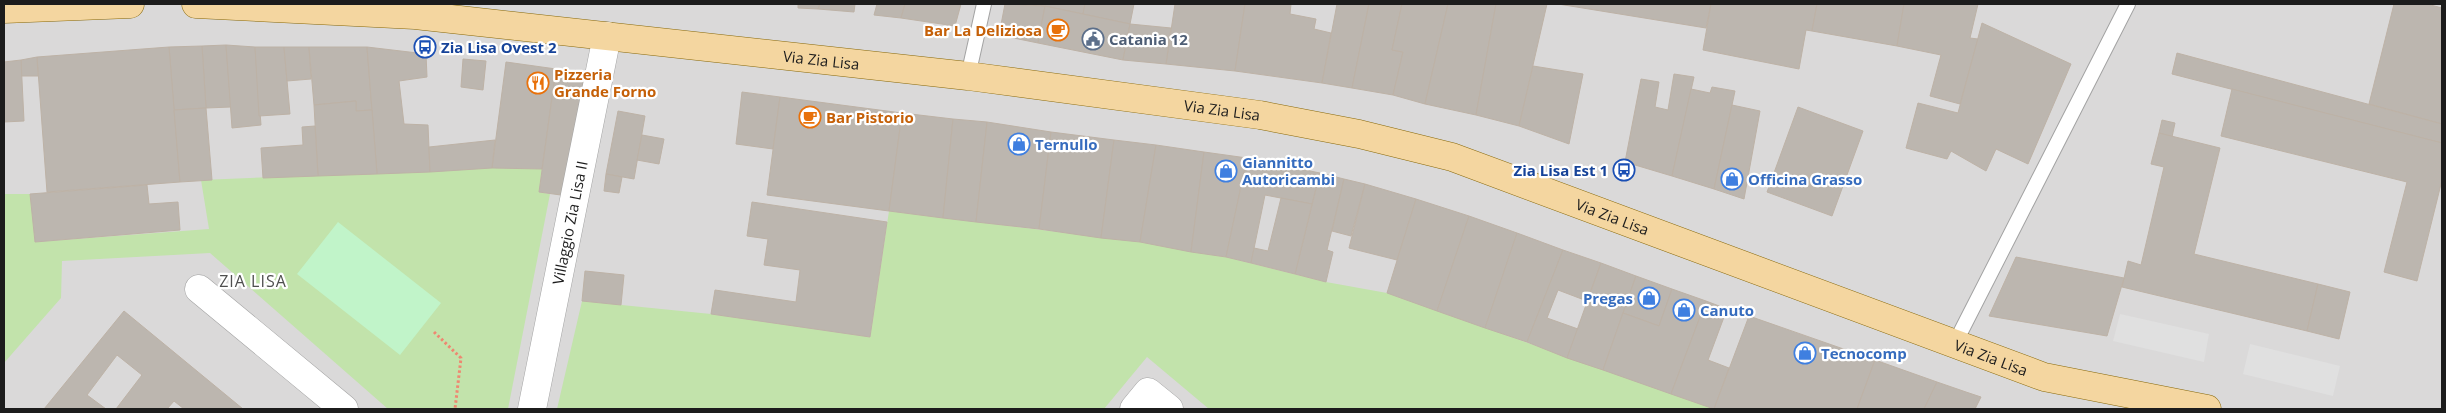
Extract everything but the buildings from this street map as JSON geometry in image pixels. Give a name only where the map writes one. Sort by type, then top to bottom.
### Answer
[{"type":"main road","points":[[4,9],[130,4]]},
{"type":"main road","name":"Via Zia Lisa","points":[[196,4],[415,15],[968,76],[1260,115],[1359,134],[1452,157],[1629,221],[1954,345],[2044,377],[2207,409]]},
{"type":"street","name":"Villaggio Zia Lisa II","points":[[532,409],[607,36]]},
{"type":"street","points":[[199,290],[344,409]]},
{"type":"street","points":[[1134,409],[1148,392],[1169,409]]},
{"type":"lane","points":[[968,76],[984,4]]},
{"type":"lane","points":[[1954,345],[2128,4]]},
{"type":"path","points":[[434,332],[461,358],[454,409]]},
{"type":"shaded area","points":[[4,4],[2442,4],[2442,409],[4,409]]},
{"type":"shaded area","points":[[2120,314],[2209,334],[2204,362],[2113,341]]},
{"type":"shaded area","points":[[2250,344],[2340,366],[2333,396],[2243,374]]},
{"type":"green space","points":[[492,168],[542,169],[539,192],[550,194],[508,409],[388,409],[210,253],[62,261],[61,298],[4,363],[4,194],[30,194],[35,242],[209,229],[201,180]]},
{"type":"green space","points":[[889,211],[1140,242],[1226,257],[1326,282],[1387,293],[1714,409],[1209,409],[1147,357],[1104,409],[557,409],[582,301],[711,314],[870,337]]},
{"type":"green space","points":[[338,222],[441,303],[400,355],[297,274]]},
{"type":"place","name":"Bar La Deliziosa","points":[[1058,30]]},
{"type":"place","name":"Catania 12","points":[[1093,39]]},
{"type":"place","name":"Zia Lisa Ovest 2","points":[[425,47]]},
{"type":"place","name":"Pizzeria Grande Forno","points":[[538,83]]},
{"type":"place","name":"Bar Pistorio","points":[[810,117]]},
{"type":"place","name":"Ternullo","points":[[1019,144]]},
{"type":"place","name":"Zia Lisa Est 1","points":[[1624,170]]},
{"type":"place","name":"Giannitto Autoricambi","points":[[1226,171]]},
{"type":"place","name":"Officina Grasso","points":[[1732,179]]},
{"type":"place","name":"Pregas","points":[[1649,298]]},
{"type":"place","name":"Canuto","points":[[1684,310]]},
{"type":"place","name":"Tecnocomp","points":[[1805,353]]},
{"type":"district","name":"ZIA LISA","points":[[253,281]]}]
